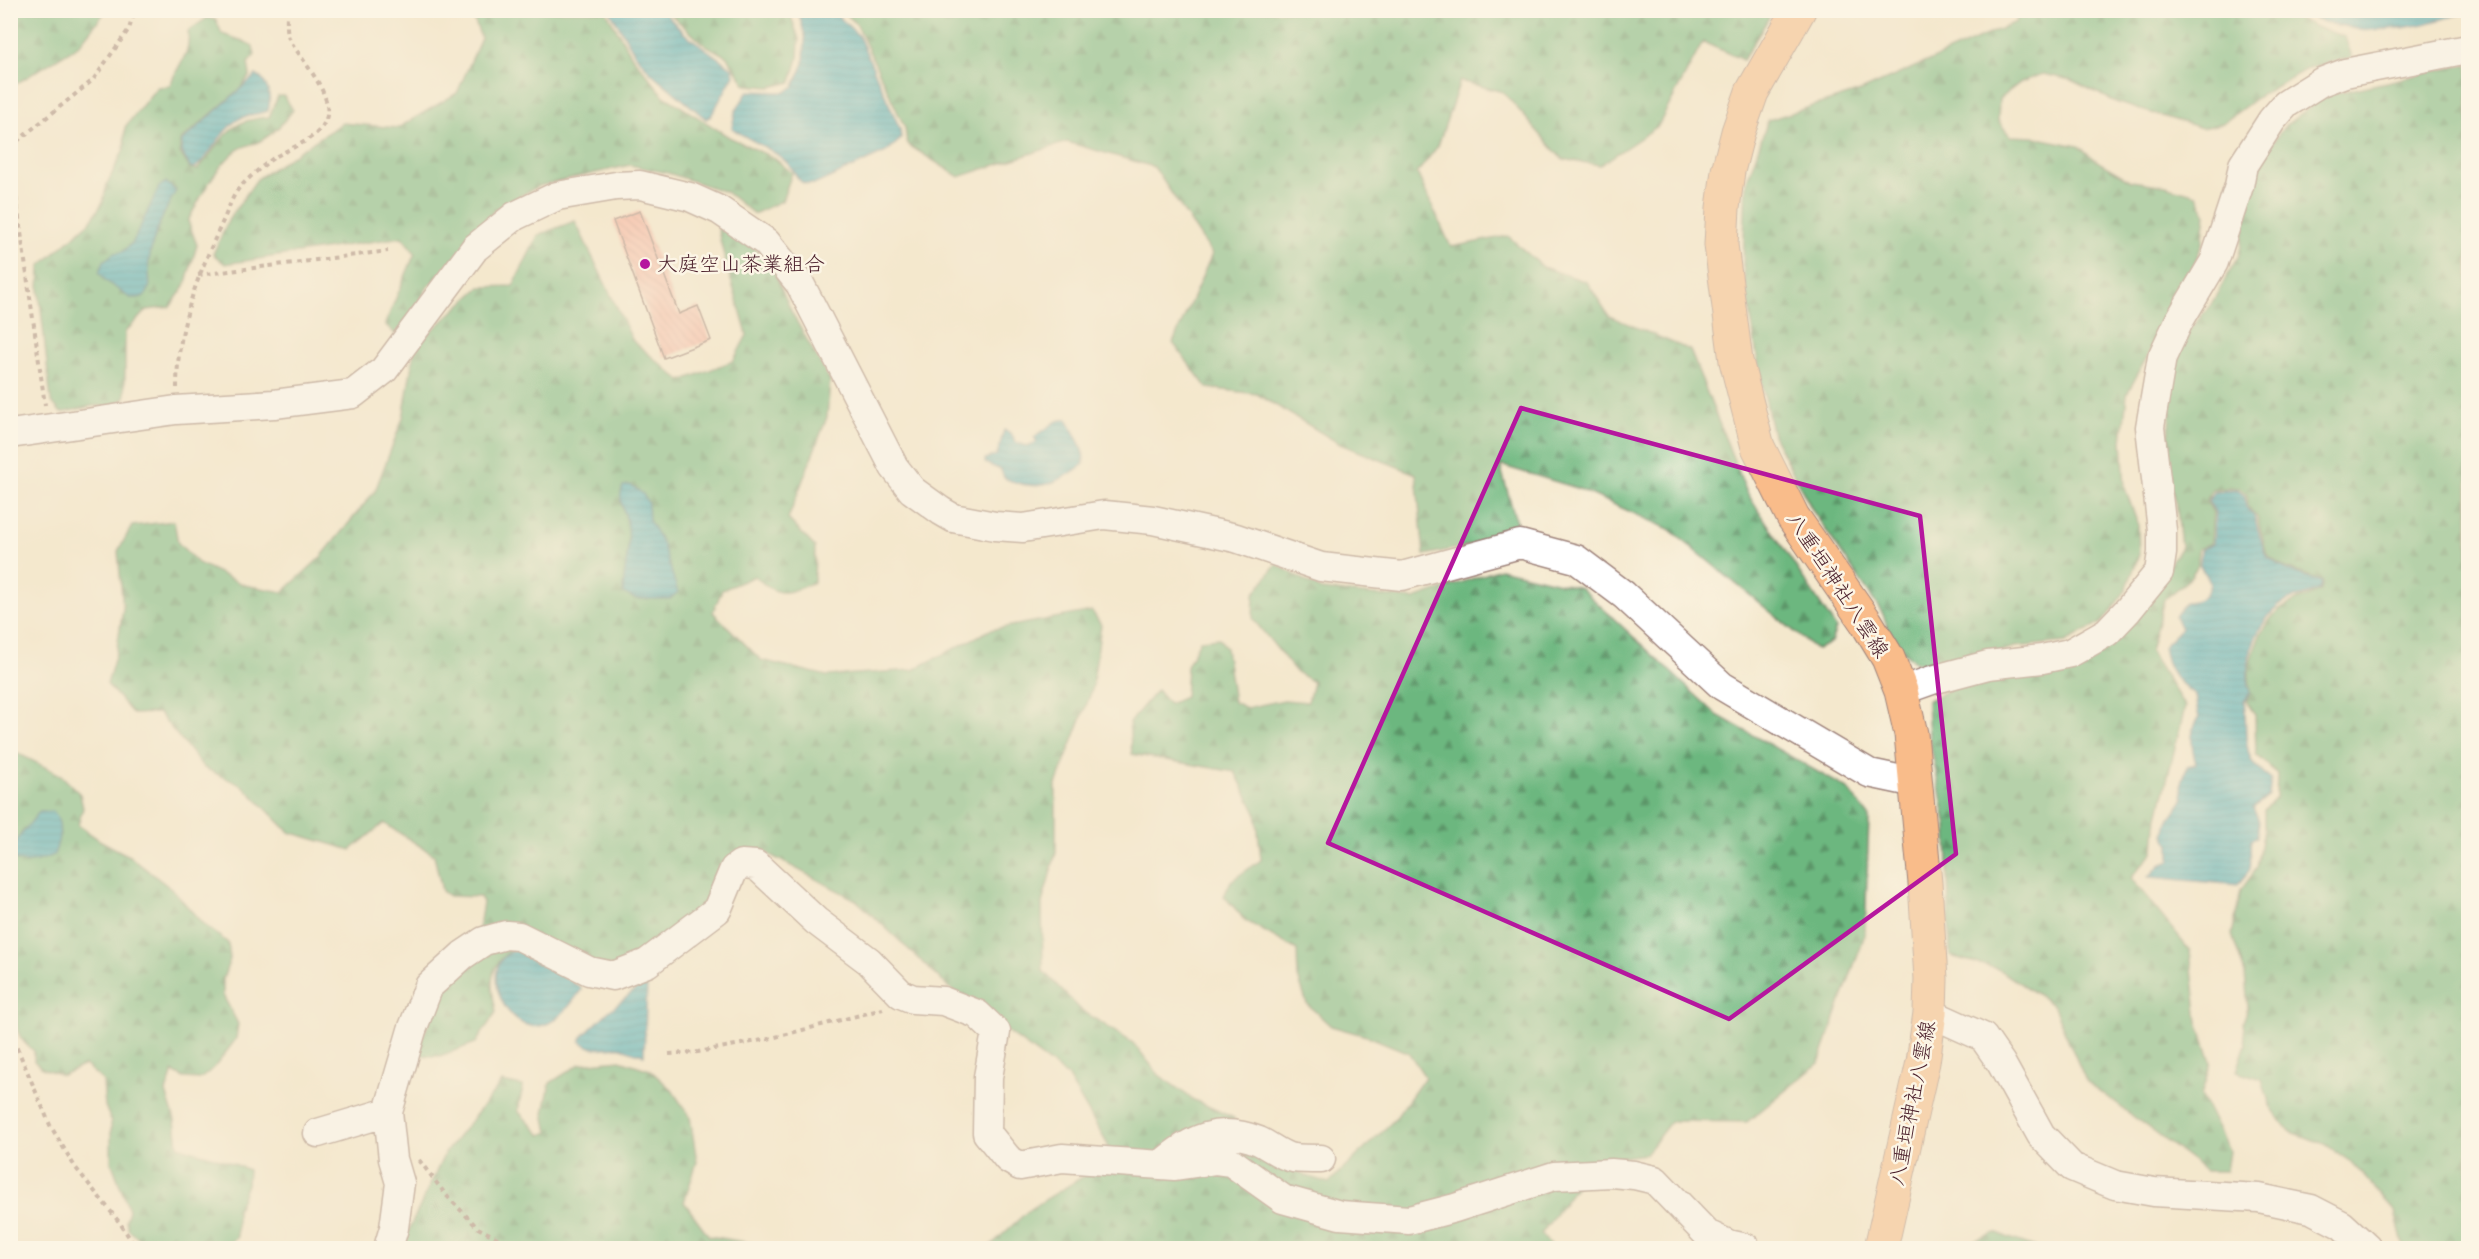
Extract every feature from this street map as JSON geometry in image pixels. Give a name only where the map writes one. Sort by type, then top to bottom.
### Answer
[{"type":"main road","name":"八重垣神社八雲線","points":[[1799,10],[1752,92],[1738,132],[1728,171],[1723,208],[1722,245],[1736,361],[1758,447],[1793,518],[1866,622],[1888,658],[1901,691],[1911,734],[1929,941],[1930,1013],[1923,1062],[1881,1248]]},
{"type":"street","points":[[1901,691],[1988,665],[2042,659],[2070,653],[2108,632],[2128,610],[2159,572],[2162,553],[2162,530],[2150,427],[2162,357],[2179,321],[2214,262],[2239,186],[2243,165],[2272,120],[2286,104],[2321,82],[2353,71],[2469,49]]},
{"type":"street","points":[[10,434],[176,410],[274,404],[353,394],[384,370],[475,248],[515,216],[557,195],[640,185],[675,193],[719,210],[766,242],[800,284],[894,467],[912,490],[953,518],[974,523],[1023,528],[1104,515],[1153,520],[1236,538],[1321,567],[1402,576],[1520,544],[1576,559],[1624,595],[1722,686],[1869,773],[1916,783]]},
{"type":"street","points":[[388,1248],[394,1228],[400,1182],[392,1150],[388,1112],[412,1030],[429,986],[484,941],[506,935],[519,936],[589,971],[613,976],[647,963],[717,910],[734,868],[741,864],[756,865],[787,896],[869,960],[901,994],[943,1002],[977,1014],[996,1032],[988,1077],[987,1133],[1008,1159],[1020,1166],[1062,1158],[1175,1166],[1216,1160],[1231,1162],[1283,1199],[1340,1215],[1409,1220],[1455,1208],[1554,1176],[1611,1173],[1655,1180],[1707,1234],[1728,1244],[1746,1248]]},
{"type":"street","points":[[1930,1013],[1983,1037],[2001,1063],[2041,1135],[2072,1167],[2115,1185],[2154,1192],[2259,1198],[2311,1209],[2342,1225],[2367,1248]]},
{"type":"street","points":[[318,1133],[388,1112]]},
{"type":"street","points":[[1161,1165],[1175,1152],[1202,1137],[1224,1132],[1258,1141],[1290,1158],[1321,1159]]},
{"type":"path","points":[[10,147],[93,80],[129,29],[135,10]]},
{"type":"path","points":[[176,410],[180,341],[198,275],[239,187],[272,160],[320,129],[326,119],[326,105],[319,85],[288,35],[287,10]]},
{"type":"path","points":[[10,153],[48,430]]},
{"type":"path","points":[[198,275],[388,251]]},
{"type":"path","points":[[669,1054],[733,1046],[862,1016],[891,1007],[908,997]]},
{"type":"path","points":[[10,1030],[50,1125],[75,1167],[120,1223],[136,1248]]},
{"type":"path","points":[[413,1152],[446,1195],[478,1228],[518,1248]]},
{"type":"highlighted area","points":[[1521,408],[1920,516],[1956,854],[1729,1019],[1328,843]]},
{"type":"green space","points":[[11,10],[106,11],[78,46],[11,87]]},
{"type":"green space","points":[[471,11],[606,11],[632,56],[664,96],[729,137],[774,158],[792,173],[782,201],[754,214],[726,192],[668,173],[630,165],[539,186],[495,209],[453,267],[428,286],[412,315],[395,334],[385,324],[415,253],[402,237],[225,264],[213,254],[229,219],[257,179],[342,123],[398,128],[457,93],[481,38]]},
{"type":"green space","points":[[667,11],[789,11],[799,39],[798,58],[791,82],[770,87],[746,85],[727,57],[702,43]]},
{"type":"green space","points":[[843,11],[1773,11],[1743,60],[1703,42],[1658,126],[1600,165],[1562,159],[1503,92],[1460,81],[1438,146],[1417,173],[1451,247],[1508,236],[1543,267],[1587,282],[1609,316],[1690,350],[1747,493],[1836,628],[1831,642],[1817,650],[1669,529],[1577,488],[1500,465],[1517,525],[1473,545],[1424,555],[1416,474],[1340,444],[1257,394],[1207,388],[1173,343],[1212,254],[1154,167],[1067,142],[959,177],[907,144],[905,128],[857,25]]},
{"type":"green space","points":[[2018,11],[2282,11],[2316,27],[2345,37],[2352,57],[2308,68],[2258,97],[2223,123],[2202,128],[2118,103],[2071,80],[2043,74],[2021,82],[1999,99],[1998,121],[2010,136],[2033,137],[2078,146],[2100,163],[2131,181],[2166,186],[2197,195],[2206,215],[2202,244],[2188,281],[2127,394],[2122,441],[2125,488],[2138,525],[2139,555],[2126,590],[2103,622],[2066,642],[2015,647],[1946,667],[1916,662],[1894,645],[1883,614],[1813,511],[1773,435],[1760,375],[1743,266],[1746,184],[1768,120],[1861,91],[2016,22]]},
{"type":"green space","points":[[207,18],[216,20],[222,34],[253,46],[255,55],[248,63],[250,75],[240,89],[180,141],[180,153],[190,168],[197,170],[234,127],[243,122],[269,117],[278,96],[284,96],[293,110],[269,135],[258,142],[238,149],[228,158],[203,193],[188,221],[197,245],[185,286],[170,307],[147,310],[125,332],[125,398],[113,406],[92,406],[61,413],[51,401],[39,290],[40,266],[90,222],[103,202],[107,184],[124,149],[125,127],[157,87],[170,86],[187,48],[188,31]]},
{"type":"green space","points":[[2468,64],[2468,1248],[2404,1248],[2395,1211],[2352,1163],[2325,1144],[2289,1131],[2270,1106],[2262,1079],[2237,1071],[2246,1044],[2243,1022],[2248,1008],[2245,974],[2232,935],[2241,890],[2257,868],[2264,829],[2264,810],[2276,798],[2277,774],[2256,754],[2255,715],[2246,701],[2250,689],[2250,666],[2257,642],[2268,621],[2282,608],[2321,591],[2323,581],[2286,568],[2267,555],[2257,517],[2248,507],[2247,495],[2239,488],[2213,489],[2206,501],[2213,512],[2211,543],[2198,549],[2198,565],[2189,579],[2164,600],[2150,651],[2185,707],[2156,825],[2154,851],[2131,878],[2190,951],[2198,1022],[2211,1062],[2201,1095],[2229,1151],[2226,1171],[2206,1171],[2086,1081],[2053,1005],[1998,969],[1950,956],[1947,826],[1929,737],[1927,701],[1956,686],[2025,674],[2139,609],[2181,547],[2177,509],[2166,466],[2170,412],[2170,352],[2210,306],[2239,255],[2258,161],[2284,127],[2323,96]]},
{"type":"green space","points":[[575,221],[633,341],[681,381],[733,361],[747,335],[718,230],[725,225],[750,244],[773,270],[792,313],[830,381],[827,417],[788,519],[815,547],[814,582],[783,592],[770,588],[755,576],[722,590],[713,612],[761,660],[827,676],[913,670],[990,630],[1092,611],[1101,625],[1092,690],[1056,785],[1056,853],[1042,903],[1043,971],[1081,1010],[1133,1043],[1159,1075],[1194,1100],[1234,1118],[1235,1142],[1306,1176],[1329,1183],[1395,1119],[1425,1077],[1409,1053],[1370,1037],[1331,1026],[1307,1004],[1298,977],[1297,950],[1246,921],[1224,896],[1231,881],[1261,860],[1256,813],[1235,772],[1132,754],[1129,723],[1157,690],[1169,704],[1185,697],[1187,666],[1200,640],[1219,638],[1226,648],[1234,702],[1246,708],[1284,700],[1308,702],[1313,682],[1296,672],[1253,619],[1254,594],[1276,564],[1322,590],[1414,599],[1500,569],[1581,588],[1717,715],[1848,789],[1869,816],[1865,934],[1819,1063],[1747,1122],[1671,1121],[1645,1154],[1594,1161],[1541,1234],[1552,1248],[988,1248],[1030,1209],[1102,1165],[1108,1145],[1067,1076],[954,992],[856,900],[759,849],[721,867],[714,901],[670,935],[615,967],[515,947],[499,961],[495,968],[492,983],[496,1012],[476,1043],[440,1056],[415,1055],[449,976],[477,940],[483,902],[480,897],[449,896],[442,891],[434,855],[384,823],[351,850],[289,832],[243,786],[204,768],[159,713],[133,714],[107,684],[116,653],[123,609],[118,551],[132,526],[174,521],[178,543],[198,563],[244,585],[283,592],[321,557],[375,491],[403,418],[415,346],[480,287],[513,286],[538,235]]},
{"type":"green space","points":[[11,750],[61,775],[80,794],[83,808],[78,825],[129,856],[173,890],[202,923],[228,943],[230,959],[223,979],[223,995],[238,1024],[236,1039],[214,1068],[200,1079],[184,1078],[173,1072],[166,1092],[175,1120],[178,1146],[248,1170],[247,1184],[237,1210],[237,1238],[220,1248],[149,1248],[128,1229],[126,1220],[129,1210],[111,1161],[111,1121],[105,1106],[103,1081],[85,1065],[62,1075],[42,1068],[34,1061],[34,1051],[25,1043],[17,1029],[16,1010],[11,998]]},
{"type":"green space","points":[[620,1060],[650,1070],[672,1090],[690,1117],[697,1162],[684,1202],[709,1236],[780,1248],[405,1248],[406,1236],[445,1153],[502,1082],[523,1086],[518,1111],[541,1135],[548,1132],[544,1113],[550,1083],[580,1064]]},
{"type":"green space","points":[[1995,1233],[2038,1248],[1953,1248]]},
{"type":"water","points":[[2468,10],[2425,24],[2370,30],[2333,25],[2299,11]]},
{"type":"water","points":[[610,11],[663,11],[684,33],[732,68],[734,75],[711,116],[706,119],[650,72],[635,54]]},
{"type":"water","points":[[798,11],[833,11],[859,36],[900,129],[901,139],[886,152],[816,184],[801,182],[783,159],[732,128],[735,112],[748,91],[785,92],[794,86],[804,63],[805,36]]},
{"type":"water","points":[[256,75],[264,81],[268,90],[270,101],[268,111],[236,121],[201,163],[195,168],[190,167],[181,151],[182,141]]},
{"type":"water","points":[[166,182],[176,191],[153,242],[149,265],[149,290],[141,297],[130,298],[106,281],[99,272],[104,261],[114,253],[122,252],[133,242],[159,187]]},
{"type":"water","points":[[1067,419],[1083,450],[1084,464],[1055,482],[1037,486],[1016,483],[1004,478],[1001,470],[985,463],[985,459],[997,455],[1004,430],[1011,433],[1016,442],[1027,446],[1037,442],[1034,437],[1057,421]]},
{"type":"water","points":[[631,485],[643,494],[648,503],[649,520],[662,542],[678,592],[670,599],[635,599],[623,593],[628,531],[621,496],[623,486]]},
{"type":"water","points":[[2238,490],[2245,496],[2246,507],[2254,516],[2266,556],[2287,570],[2322,582],[2320,590],[2280,605],[2260,629],[2251,649],[2248,672],[2250,693],[2244,701],[2248,749],[2253,763],[2271,779],[2269,795],[2253,808],[2259,821],[2257,838],[2251,840],[2249,871],[2238,885],[2149,877],[2160,865],[2170,861],[2170,845],[2164,835],[2169,820],[2183,800],[2181,786],[2187,766],[2196,764],[2192,735],[2199,719],[2195,695],[2173,675],[2163,647],[2181,629],[2175,616],[2186,602],[2196,601],[2205,595],[2209,588],[2210,583],[2200,566],[2201,550],[2213,543],[2215,512],[2208,501],[2215,491]]},
{"type":"water","points":[[53,811],[59,827],[59,838],[54,855],[27,862],[11,858],[11,847],[39,812]]},
{"type":"water","points":[[517,950],[580,987],[581,990],[574,1000],[550,1023],[530,1026],[518,1021],[500,997],[496,982],[497,968],[504,957]]},
{"type":"water","points":[[642,985],[647,987],[644,1055],[615,1047],[591,1048],[580,1041],[609,1011]]},
{"type":"building","name":"大庭空山茶業組合","points":[[640,211],[679,314],[698,306],[711,340],[664,358],[613,221]]},
{"type":"place","name":"大庭空山茶業組合","points":[[645,264]]}]
